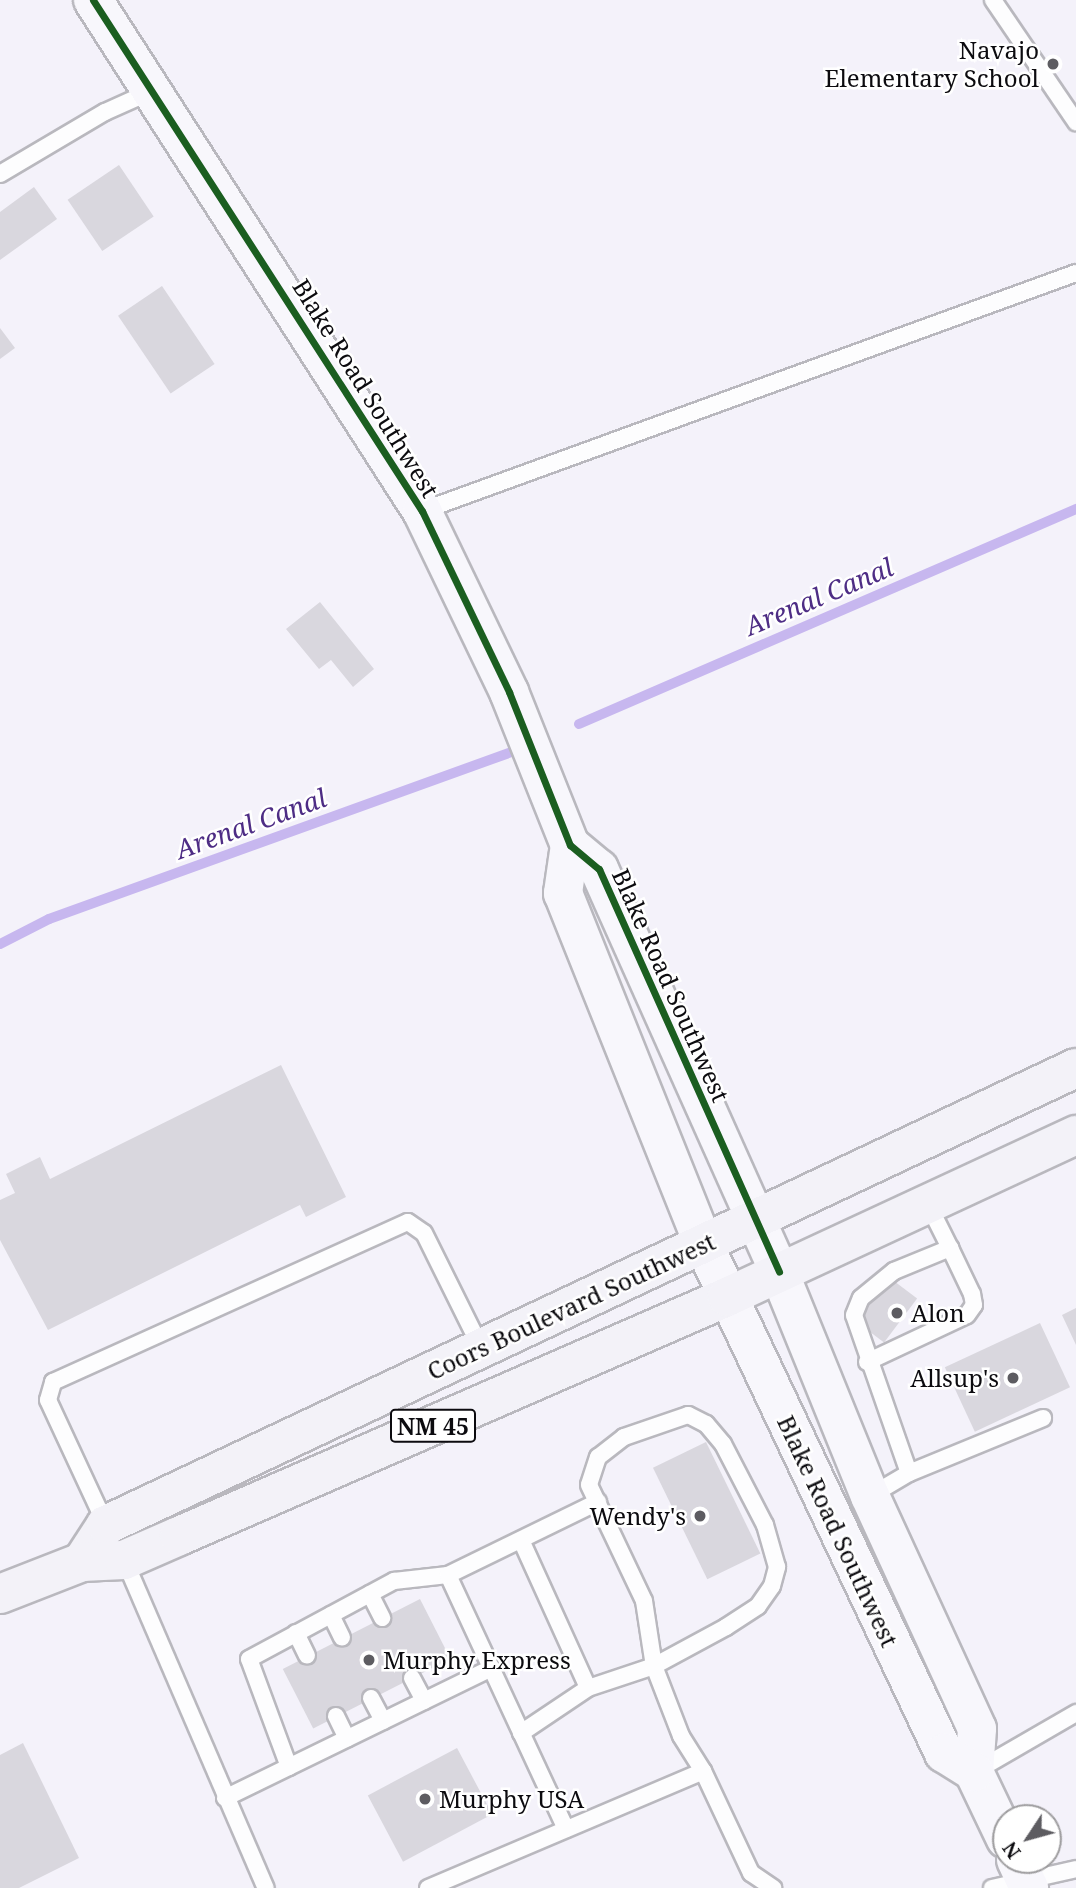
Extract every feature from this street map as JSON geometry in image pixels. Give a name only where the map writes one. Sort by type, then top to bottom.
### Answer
[{"type":"main road","name":"Coors Boulevard Southwest","points":[[106,1525],[1076,1068]]},
{"type":"main road","name":"Coors Boulevard Southwest","points":[[0,1594],[82,1562],[124,1559],[727,1297],[926,1201],[1076,1135]]},
{"type":"main road","points":[[82,1562],[106,1525]]},
{"type":"street","name":"Blake Road Southwest","points":[[93,0],[422,510],[509,692],[570,845],[599,869],[779,1272],[870,1496],[977,1729],[974,1772],[992,1810]]},
{"type":"street","name":"Blake Road Southwest","points":[[570,845],[562,893],[703,1243],[944,1753],[974,1772]]},
{"type":"lane","points":[[993,0],[1076,122]]},
{"type":"lane","points":[[0,174],[105,111],[152,91]]},
{"type":"lane","points":[[422,510],[1076,273]]},
{"type":"lane","points":[[867,1362],[967,1315],[974,1305],[972,1294],[926,1201]]},
{"type":"lane","points":[[265,1888],[124,1559],[48,1400],[53,1382],[408,1222],[424,1233],[481,1349]]},
{"type":"lane","points":[[909,1473],[867,1362],[854,1315],[861,1298],[894,1271],[950,1248]]},
{"type":"lane","points":[[521,1732],[588,1688],[654,1667],[758,1606],[772,1586],[777,1567],[765,1525],[723,1444],[706,1424],[688,1415],[624,1437],[598,1457],[589,1485],[644,1601],[654,1667],[681,1736],[703,1771],[751,1873],[773,1888]]},
{"type":"lane","points":[[870,1496],[909,1473],[1043,1418]]},
{"type":"lane","points":[[289,1767],[248,1659],[394,1581],[448,1575],[598,1502]]},
{"type":"lane","points":[[521,1540],[588,1688]]},
{"type":"lane","points":[[448,1575],[566,1829]]},
{"type":"lane","points":[[370,1594],[382,1618]]},
{"type":"lane","points":[[331,1615],[342,1638]]},
{"type":"lane","points":[[296,1633],[307,1656]]},
{"type":"lane","points":[[225,1798],[491,1668]]},
{"type":"lane","points":[[412,1678],[424,1701]]},
{"type":"lane","points":[[371,1698],[383,1721]]},
{"type":"lane","points":[[974,1772],[1076,1713]]},
{"type":"lane","points":[[336,1716],[347,1739]]},
{"type":"lane","points":[[428,1888],[703,1771]]},
{"type":"lane","points":[[1016,1880],[1076,1869]]},
{"type":"building","points":[[119,165],[154,216],[102,251],[68,200]]},
{"type":"building","points":[[34,187],[57,219],[0,260],[0,212]]},
{"type":"building","points":[[162,286],[215,364],[171,394],[118,316]]},
{"type":"building","points":[[0,328],[15,348],[0,359]]},
{"type":"building","points":[[320,602],[374,669],[353,687],[331,660],[319,669],[286,629]]},
{"type":"building","points":[[281,1065],[346,1197],[306,1217],[300,1205],[48,1330],[0,1240],[0,1200],[15,1193],[6,1174],[40,1157],[50,1179]]},
{"type":"building","points":[[886,1275],[917,1298],[884,1342],[853,1319]]},
{"type":"building","points":[[1076,1308],[1076,1345],[1062,1315]]},
{"type":"building","points":[[1040,1323],[1070,1387],[975,1432],[945,1367]]},
{"type":"building","points":[[706,1442],[760,1553],[707,1579],[653,1468]]},
{"type":"building","points":[[420,1599],[450,1659],[313,1729],[283,1669]]},
{"type":"building","points":[[23,1743],[79,1858],[19,1888],[0,1888],[0,1755]]},
{"type":"building","points":[[457,1748],[492,1814],[403,1862],[368,1795]]},
{"type":"waterway","name":"Arenal Canal","points":[[579,724],[1076,509]]},
{"type":"waterway","name":"Arenal Canal","points":[[0,944],[49,919],[520,749]]},
{"type":"cycle path","points":[[93,0],[422,511],[509,692],[570,845],[599,869],[779,1272]]},
{"type":"place","name":"Navajo Elementary School","points":[[1053,64]]},
{"type":"place","name":"Alon","points":[[897,1313]]},
{"type":"place","name":"Allsup's","points":[[1013,1378]]},
{"type":"place","name":"Wendy's","points":[[700,1516]]},
{"type":"place","name":"Murphy Express","points":[[369,1660]]},
{"type":"place","name":"Murphy USA","points":[[425,1799]]}]
